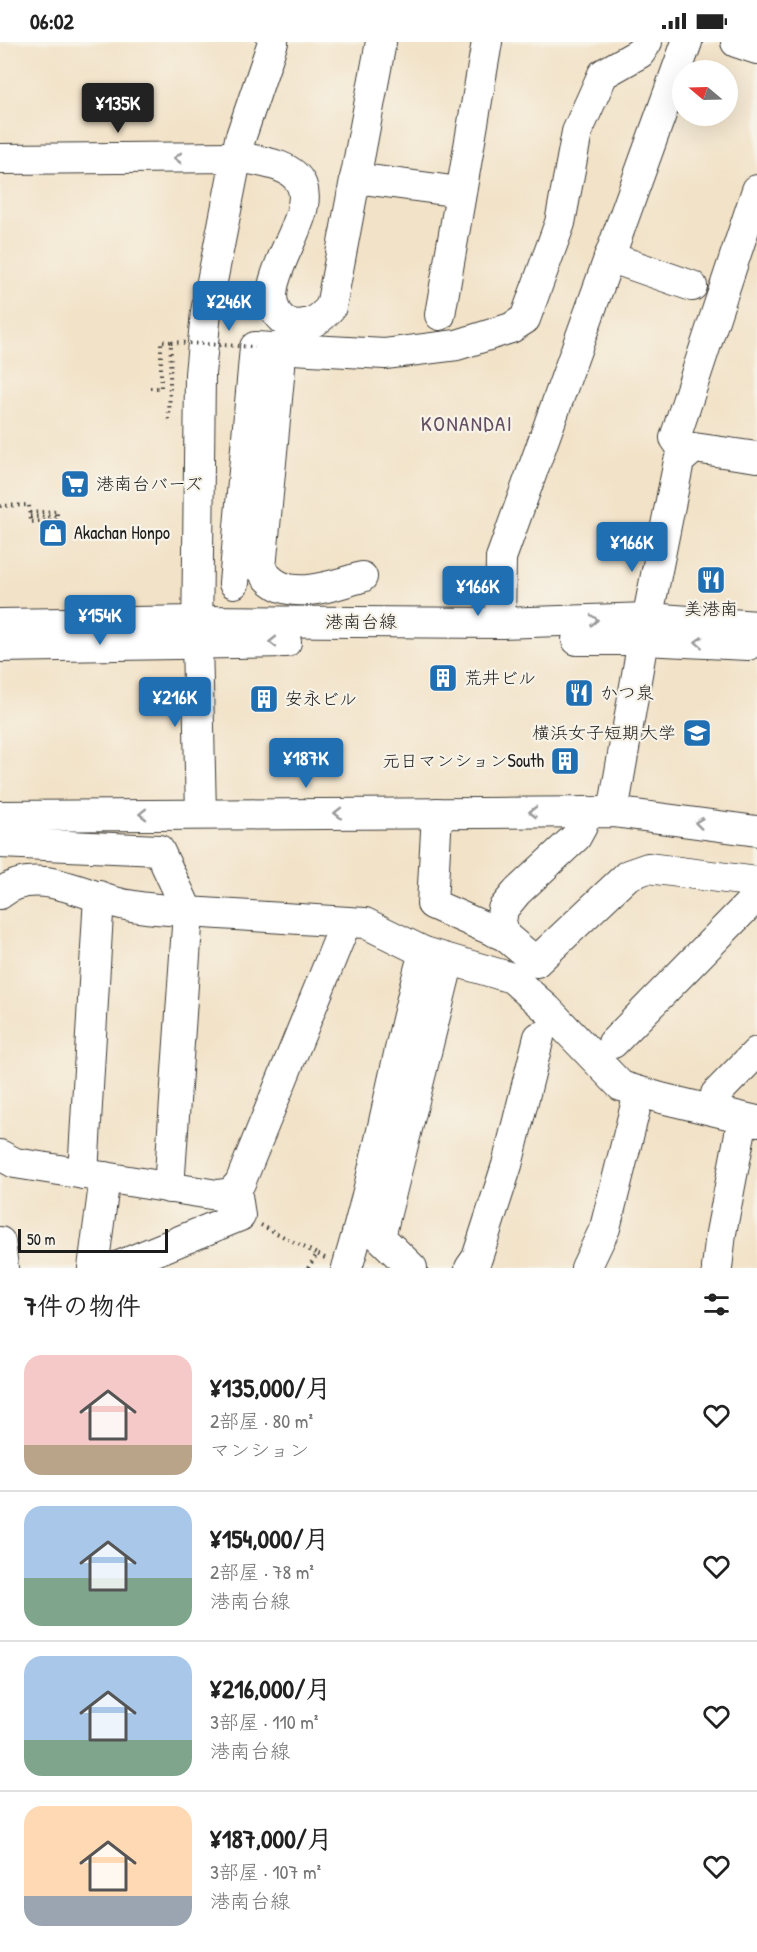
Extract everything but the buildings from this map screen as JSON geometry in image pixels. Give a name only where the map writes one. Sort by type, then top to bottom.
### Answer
[{"type":"street","points":[[201,813],[198,632],[201,374],[206,312],[240,139],[273,42]]},
{"type":"street","points":[[0,159],[237,158],[273,165],[293,174],[302,186],[304,202],[274,282],[272,300],[276,315],[287,323],[312,322],[320,319],[331,307],[381,42]]},
{"type":"street","points":[[440,315],[487,42]]},
{"type":"street","points":[[234,583],[255,347],[385,354],[457,345],[510,328],[525,319],[560,223],[577,132],[603,74],[640,53],[647,42]]},
{"type":"street","points":[[736,42],[757,49]]},
{"type":"street","points":[[500,623],[501,558],[609,257],[682,43]]},
{"type":"street","points":[[355,178],[460,192]]},
{"type":"street","points":[[686,454],[675,438],[757,190]]},
{"type":"street","points":[[609,257],[692,286]]},
{"type":"street","points":[[280,366],[260,556],[261,568],[266,578],[279,587],[297,591],[320,589],[363,577]]},
{"type":"street","points":[[613,812],[645,629],[679,461],[694,448],[757,457]]},
{"type":"street","name":"港南台線","points":[[0,647],[198,632],[500,623],[645,629],[757,646]]},
{"type":"street","name":"港南台線","points":[[0,624],[198,632],[757,626]]},
{"type":"street","points":[[505,936],[501,922],[503,909],[517,892],[576,837],[582,826],[583,812]]},
{"type":"street","points":[[0,816],[613,812],[757,831]]},
{"type":"street","points":[[437,813],[432,904],[505,936],[536,962],[628,875],[648,868],[757,882]]},
{"type":"street","points":[[0,843],[159,850],[188,912],[169,1188]]},
{"type":"street","points":[[0,894],[23,881],[52,884],[142,907],[342,933],[364,923],[436,956],[512,978],[547,1009],[605,1072],[621,1086],[750,1119],[717,1268]]},
{"type":"street","points":[[93,1268],[99,896]]},
{"type":"street","points":[[613,1043],[757,896]]},
{"type":"street","points":[[114,1268],[238,1202],[342,933]]},
{"type":"street","points":[[347,1268],[358,1231],[401,1034],[436,956]]},
{"type":"street","points":[[412,1268],[380,1237],[436,956]]},
{"type":"street","points":[[470,1268],[477,1258],[507,1165],[539,1037]]},
{"type":"street","points":[[716,1094],[757,1052]]},
{"type":"street","points":[[586,1268],[605,1228],[639,1092]]},
{"type":"street","points":[[0,1155],[15,1163],[94,1176],[217,1195],[231,1193],[238,1202]]},
{"type":"street","points":[[0,1242],[3,1268]]},
{"type":"path","points":[[150,388],[161,388],[160,341],[255,347]]},
{"type":"path","points":[[169,421],[171,342]]},
{"type":"path","points":[[0,506],[29,505],[30,515],[57,516]]},
{"type":"path","points":[[238,1202],[280,1233],[316,1254]]},
{"type":"place","name":"港南台バーズ","points":[[75,484]]},
{"type":"place","name":"Akachan Honpo","points":[[53,533]]},
{"type":"place","name":"美港南","points":[[711,580]]},
{"type":"place","name":"荒井ビル","points":[[443,678]]},
{"type":"place","name":"かつ泉","points":[[579,693]]},
{"type":"place","name":"安永ビル","points":[[264,699]]},
{"type":"place","name":"横浜女子短期大学","points":[[697,733]]},
{"type":"place","name":"元日マンションSouth","points":[[565,761]]},
{"type":"district","name":"KONANDAI","points":[[467,424]]}]
